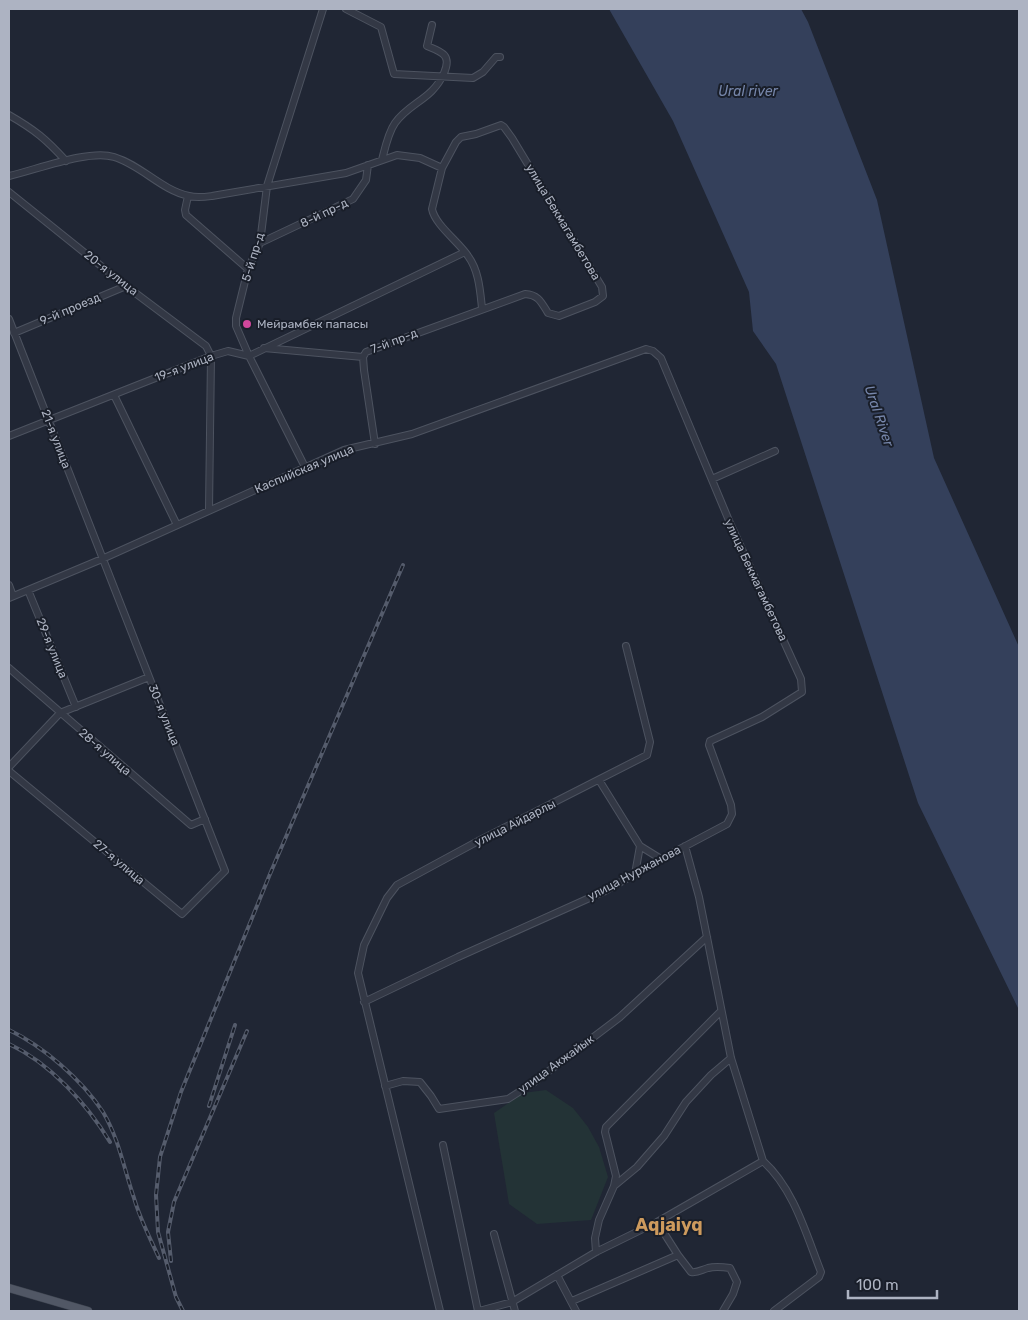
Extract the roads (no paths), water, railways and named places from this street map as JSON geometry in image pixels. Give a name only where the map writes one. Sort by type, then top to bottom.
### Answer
[{"type":"main road","points":[[9,1288],[88,1311]]},
{"type":"street","name":"5-й пр-д","points":[[305,467],[249,356],[236,326],[236,318],[248,269],[260,243],[267,186],[323,9]]},
{"type":"street","points":[[346,9],[381,27],[394,74],[473,78],[483,72],[496,56],[500,57]]},
{"type":"street","points":[[382,160],[388,137],[395,123],[408,110],[436,89],[448,64],[440,51],[427,46],[432,25]]},
{"type":"street","points":[[9,115],[32,128],[48,141],[66,161]]},
{"type":"street","name":"улица Бекмагамбетова","points":[[442,168],[456,142],[461,137],[501,125],[580,249],[604,292],[600,300],[559,316],[548,313],[534,294],[513,297],[482,308]]},
{"type":"street","points":[[9,176],[98,154],[115,157],[188,196],[212,196],[346,173],[397,155],[420,158],[442,168],[432,209],[433,215],[465,252],[476,270],[482,308]]},
{"type":"street","name":"8-й пр-д","points":[[260,243],[353,199],[366,180],[368,165]]},
{"type":"street","name":"20-я улица","points":[[9,192],[126,286],[206,346],[211,356]]},
{"type":"street","points":[[188,196],[185,210],[186,215],[248,269]]},
{"type":"street","points":[[249,356],[465,252]]},
{"type":"street","name":"9-й проезд","points":[[14,333],[126,286]]},
{"type":"street","name":"7-й пр-д","points":[[375,444],[363,357],[366,352],[482,308]]},
{"type":"street","name":"21-я улица","points":[[9,320],[102,559]]},
{"type":"street","points":[[263,348],[363,357]]},
{"type":"street","name":"Каспийская улица","points":[[11,597],[102,559],[344,450],[412,434],[646,349],[653,350],[661,358]]},
{"type":"street","name":"19-я улица","points":[[9,436],[211,356],[228,351],[249,356]]},
{"type":"street","points":[[209,510],[211,356]]},
{"type":"street","name":"улица Бекмагамбетова","points":[[661,358],[730,523],[802,678],[802,692]]},
{"type":"street","points":[[114,395],[177,525]]},
{"type":"street","points":[[712,479],[775,451]]},
{"type":"street","name":"30-я улица","points":[[102,559],[225,871]]},
{"type":"street","points":[[9,586],[11,597]]},
{"type":"street","name":"29-я улица","points":[[28,590],[76,707]]},
{"type":"street","name":"улица Айдарлы","points":[[440,1311],[364,1002],[358,973],[364,945],[387,898],[398,885],[480,840],[647,755],[650,742],[626,646]]},
{"type":"street","name":"28-я улица","points":[[9,668],[191,825],[205,819]]},
{"type":"street","points":[[9,769],[60,713],[149,677]]},
{"type":"street","name":"улица Нуржанова","points":[[364,1002],[458,957],[605,891],[660,859],[728,824],[732,814],[731,805],[708,745],[710,741],[762,717],[802,692]]},
{"type":"street","name":"27-я улица","points":[[9,769],[182,914],[225,871]]},
{"type":"street","points":[[599,780],[640,846],[660,859]]},
{"type":"street","points":[[635,874],[640,846]]},
{"type":"street","points":[[685,846],[699,897],[731,1058],[763,1161],[775,1172],[796,1208],[821,1272],[819,1277],[774,1311]]},
{"type":"street","name":"улица Акжайык","points":[[385,1086],[403,1081],[420,1082],[439,1109],[508,1099],[533,1083],[620,1017],[707,937]]},
{"type":"street","points":[[596,1252],[595,1238],[599,1220],[614,1186],[616,1176],[605,1132],[606,1127],[721,1011]]},
{"type":"street","points":[[614,1186],[637,1167],[664,1136],[686,1102],[711,1075],[731,1058]]},
{"type":"street","points":[[443,1146],[479,1311],[512,1302],[596,1252],[657,1222],[763,1161]]},
{"type":"street","points":[[657,1222],[691,1272],[697,1273],[708,1268],[721,1266],[730,1268],[737,1282],[733,1294],[722,1311]]},
{"type":"street","points":[[494,1234],[515,1311]]},
{"type":"street","points":[[572,1301],[678,1255]]},
{"type":"street","points":[[558,1275],[576,1311]]},
{"type":"water","name":"Ural river","points":[[609,9],[801,9],[808,22],[877,200],[934,458],[1019,647],[1019,1010],[918,803],[776,364],[753,331],[749,292],[673,121]]},
{"type":"railway","points":[[183,1311],[176,1297],[158,1232],[156,1195],[160,1157],[181,1092],[270,874],[403,565]]},
{"type":"railway","points":[[209,1106],[235,1025]]},
{"type":"railway","points":[[9,1030],[35,1045],[61,1065],[84,1088],[103,1112],[117,1143],[139,1213],[159,1258]]},
{"type":"railway","points":[[171,1261],[168,1232],[174,1202],[247,1031]]},
{"type":"railway","points":[[9,1044],[24,1052],[53,1073],[79,1099],[110,1142]]},
{"type":"place","name":"Мейрамбек папасы","points":[[247,324]]},
{"type":"district","name":"Aqjaiyq","points":[[669,1225]]},
{"type":"water label","name":"Ural River","points":[[879,416]]}]
